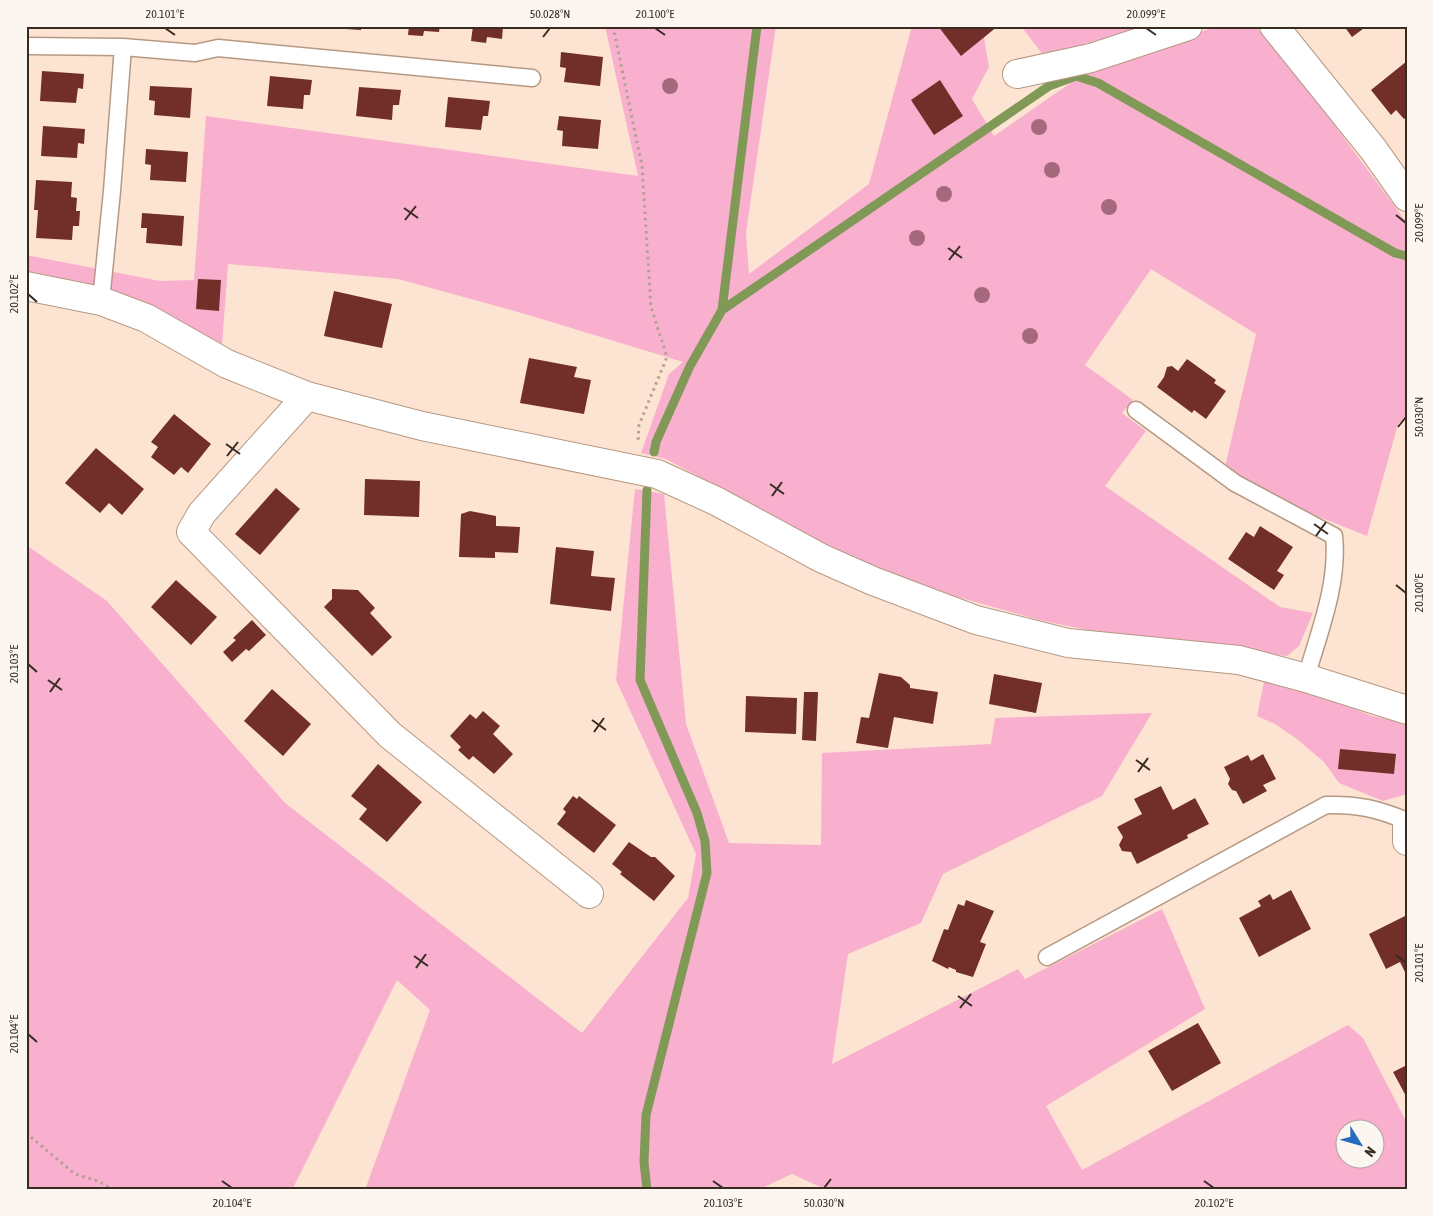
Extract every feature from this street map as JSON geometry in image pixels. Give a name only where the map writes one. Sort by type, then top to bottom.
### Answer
[{"type":"street","points":[[1017,74],[1091,58],[1188,26]]},
{"type":"street","points":[[1274,26],[1373,149],[1407,197]]},
{"type":"street","points":[[26,286],[101,301],[146,318],[227,364],[307,396],[422,426],[635,468],[678,482],[821,558],[976,620],[1068,643],[1239,660],[1306,678],[1407,710]]},
{"type":"street","points":[[307,396],[202,513],[191,532],[390,735],[589,894]]},
{"type":"street","points":[[1407,826],[1407,841]]},
{"type":"lane","points":[[26,46],[123,48],[195,53],[218,48],[532,78]]},
{"type":"lane","points":[[101,301],[123,48]]},
{"type":"lane","points":[[1136,410],[1235,482],[1334,536],[1336,553],[1328,603],[1306,678]]},
{"type":"lane","points":[[1047,957],[1326,805],[1349,804],[1378,809],[1407,821]]},
{"type":"path","points":[[614,26],[642,166],[651,307],[667,356],[639,426],[635,468]]},
{"type":"path","points":[[26,1133],[75,1174],[98,1181],[114,1190]]},
{"type":"shaded area","points":[[605,26],[776,26],[746,233],[749,274],[869,184],[912,26],[996,26],[984,38],[989,67],[972,99],[994,136],[1088,71],[1218,26],[1254,26],[1272,41],[1407,223],[1407,415],[1398,424],[1367,536],[1297,508],[1225,467],[1256,334],[1151,269],[1085,365],[1133,400],[1122,413],[1146,431],[1105,486],[1280,607],[1313,613],[1299,646],[1287,656],[1131,639],[1039,620],[915,585],[817,540],[666,459],[641,453],[669,374],[683,362],[525,314],[398,279],[228,264],[222,345],[158,310],[106,288],[26,272],[26,255],[160,281],[194,280],[206,116],[638,176]]},
{"type":"shaded area","points":[[1021,26],[1153,26],[1043,55]]},
{"type":"shaded area","points":[[635,489],[664,494],[686,724],[729,843],[821,845],[822,753],[991,744],[995,718],[1152,713],[1102,796],[943,874],[921,923],[848,954],[832,1064],[1018,969],[1025,979],[1162,909],[1205,1009],[1046,1106],[1082,1170],[1348,1025],[1363,1038],[1407,1123],[1407,1190],[827,1190],[792,1174],[758,1190],[365,1190],[430,1010],[397,980],[292,1190],[26,1190],[26,545],[107,601],[285,803],[582,1033],[688,898],[696,854],[616,680]]},
{"type":"shaded area","points":[[1265,677],[1287,682],[1372,716],[1407,723],[1407,794],[1383,801],[1339,783],[1324,762],[1298,740],[1275,724],[1257,716]]},
{"type":"building","points":[[346,26],[361,26],[361,30],[346,29]]},
{"type":"building","points":[[409,26],[440,26],[439,32],[424,31],[423,36],[408,35]]},
{"type":"building","points":[[473,26],[503,26],[502,39],[487,37],[486,43],[471,41]]},
{"type":"building","points":[[938,26],[998,26],[961,56]]},
{"type":"building","points":[[1344,26],[1367,26],[1352,37]]},
{"type":"building","points":[[561,52],[603,57],[600,86],[564,82],[566,68],[560,67]]},
{"type":"building","points":[[1407,61],[1407,117],[1404,119],[1396,110],[1391,115],[1371,90]]},
{"type":"building","points":[[42,71],[84,74],[83,89],[78,88],[76,103],[40,101]]},
{"type":"building","points":[[270,76],[312,80],[310,95],[304,95],[303,109],[267,106]]},
{"type":"building","points":[[940,80],[963,116],[934,135],[911,100]]},
{"type":"building","points":[[150,86],[192,88],[190,118],[154,115],[155,101],[149,100]]},
{"type":"building","points":[[359,87],[401,90],[399,105],[393,105],[392,120],[356,116]]},
{"type":"building","points":[[448,97],[490,101],[488,116],[483,116],[481,130],[445,127]]},
{"type":"building","points":[[559,116],[601,120],[598,149],[562,146],[563,131],[557,130]]},
{"type":"building","points":[[43,126],[85,129],[84,144],[78,143],[77,158],[41,156]]},
{"type":"building","points":[[146,149],[188,152],[186,182],[150,180],[151,165],[145,164]]},
{"type":"building","points":[[36,180],[72,182],[71,197],[77,198],[76,211],[80,211],[79,226],[73,226],[72,240],[36,238],[38,210],[34,210]]},
{"type":"building","points":[[142,213],[184,216],[182,246],[146,243],[147,228],[141,228]]},
{"type":"building","points":[[198,279],[221,280],[219,311],[196,309]]},
{"type":"building","points":[[334,291],[392,304],[382,348],[324,336]]},
{"type":"building","points":[[529,358],[577,367],[574,377],[591,380],[584,414],[520,403]]},
{"type":"building","points":[[1187,359],[1216,380],[1214,383],[1226,391],[1206,419],[1194,410],[1192,413],[1157,387],[1164,377],[1167,367],[1172,366],[1178,371]]},
{"type":"building","points":[[174,414],[211,444],[188,473],[181,467],[174,475],[151,457],[158,447],[151,442]]},
{"type":"building","points":[[96,448],[144,489],[122,515],[109,503],[100,513],[65,483]]},
{"type":"building","points":[[365,479],[420,481],[419,517],[364,515]]},
{"type":"building","points":[[276,488],[300,509],[260,555],[235,534]]},
{"type":"building","points":[[470,511],[496,516],[496,526],[520,527],[518,553],[495,552],[495,558],[459,557],[461,514]]},
{"type":"building","points":[[1260,526],[1293,547],[1277,571],[1284,575],[1274,590],[1228,559],[1246,532],[1254,537]]},
{"type":"building","points":[[556,547],[594,551],[591,576],[615,578],[611,611],[550,604]]},
{"type":"building","points":[[176,580],[217,617],[191,645],[151,607]]},
{"type":"building","points":[[332,589],[358,590],[375,608],[370,613],[392,637],[372,656],[324,607],[332,599]]},
{"type":"building","points":[[252,620],[266,635],[249,651],[246,649],[232,662],[223,652],[236,640],[233,638]]},
{"type":"building","points":[[879,673],[901,677],[910,685],[910,688],[938,692],[933,724],[894,717],[888,748],[856,743],[861,717],[869,718]]},
{"type":"building","points":[[994,674],[1042,683],[1036,713],[989,704]]},
{"type":"building","points":[[272,689],[311,724],[283,756],[244,721]]},
{"type":"building","points":[[804,692],[818,692],[816,741],[802,740]]},
{"type":"building","points":[[746,696],[797,698],[796,734],[745,732]]},
{"type":"building","points":[[483,711],[500,726],[493,734],[513,754],[494,774],[473,756],[469,760],[458,750],[461,747],[450,736],[470,714],[476,719]]},
{"type":"building","points":[[1340,749],[1396,754],[1394,774],[1338,769]]},
{"type":"building","points":[[1263,754],[1276,779],[1263,785],[1267,791],[1243,804],[1236,791],[1232,790],[1228,784],[1230,779],[1224,767],[1248,755],[1251,761]]},
{"type":"building","points":[[378,764],[422,802],[387,842],[359,819],[367,809],[351,796]]},
{"type":"building","points":[[1161,786],[1173,810],[1195,798],[1209,824],[1187,835],[1188,838],[1137,864],[1131,852],[1122,851],[1119,845],[1123,837],[1117,827],[1142,814],[1134,799]]},
{"type":"building","points":[[573,796],[577,799],[579,796],[616,825],[594,853],[557,824],[566,812],[563,809]]},
{"type":"building","points":[[629,842],[651,857],[655,857],[675,876],[654,901],[620,874],[622,872],[612,864]]},
{"type":"building","points":[[1291,890],[1311,929],[1259,957],[1239,918],[1261,906],[1258,901],[1270,894],[1273,900]]},
{"type":"building","points":[[966,900],[994,911],[980,942],[986,944],[973,977],[956,972],[956,970],[949,967],[948,969],[932,961],[944,929],[948,930],[958,904],[964,906]]},
{"type":"building","points":[[1407,915],[1407,971],[1405,972],[1400,962],[1386,969],[1369,934]]},
{"type":"building","points":[[1198,1023],[1221,1063],[1172,1091],[1148,1051]]},
{"type":"building","points":[[1407,1065],[1407,1098],[1393,1072]]},
{"type":"waterway","points":[[722,310],[757,26]]},
{"type":"waterway","points":[[654,452],[656,442],[690,366],[722,310],[1049,86],[1076,76],[1098,83],[1395,253],[1407,256]]},
{"type":"waterway","points":[[647,490],[640,680],[697,813],[705,841],[707,873],[646,1115],[644,1162],[647,1190]]}]
